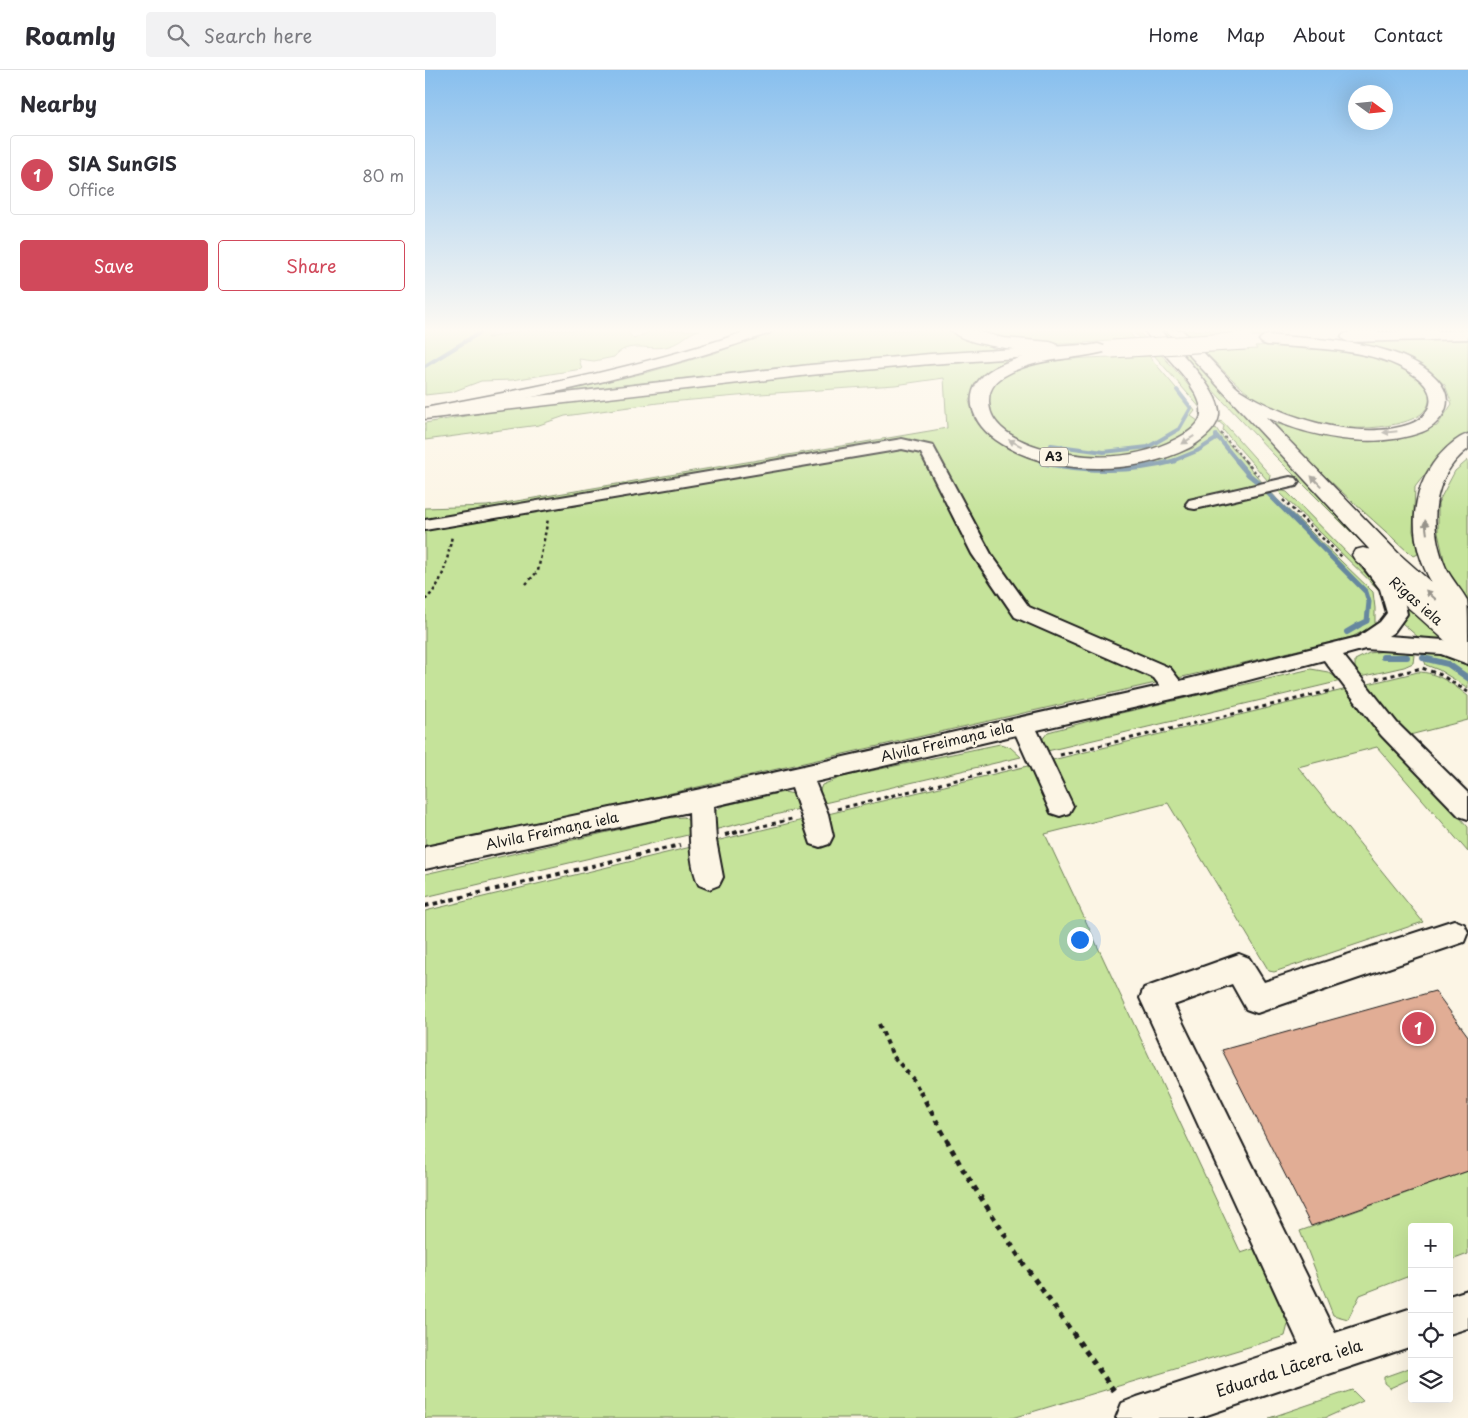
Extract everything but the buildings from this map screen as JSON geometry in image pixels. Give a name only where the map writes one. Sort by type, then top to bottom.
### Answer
[{"type":"main road","points":[[425,413],[528,393]]},
{"type":"main road","points":[[425,413],[605,393]]},
{"type":"main road","name":"A3","points":[[980,393],[979,409],[982,415],[989,425],[1007,439],[1033,451],[1053,457],[1100,462],[1151,457],[1171,450],[1193,437],[1204,427],[1210,418],[1210,408],[1201,393]]},
{"type":"main road","name":"A3","points":[[1210,393],[1390,558],[1468,626]]},
{"type":"main road","name":"A3","points":[[1214,393],[1224,408]]},
{"type":"main road","points":[[1224,408],[1281,418],[1316,428],[1347,433],[1383,433],[1415,428],[1430,421],[1437,409],[1440,397],[1438,393]]},
{"type":"main road","points":[[1468,440],[1459,446],[1439,467],[1430,488],[1424,523],[1433,561],[1448,591],[1468,616]]},
{"type":"main road","name":"Rīgas iela","points":[[1283,483],[1356,559],[1468,648]]},
{"type":"street","points":[[425,525],[902,444],[927,449],[976,546],[1005,593],[1021,612],[1162,673],[1175,690]]},
{"type":"street","points":[[1195,504],[1283,483]]},
{"type":"street","points":[[1356,559],[1387,583],[1396,599],[1397,614],[1387,627],[1365,642]]},
{"type":"street","name":"Alvila Freimaņa iela","points":[[425,858],[701,799],[1175,690],[1365,642],[1444,647],[1468,657]]},
{"type":"street","points":[[1329,652],[1389,729],[1468,809]]},
{"type":"street","points":[[1023,724],[1060,806]]},
{"type":"street","points":[[800,776],[817,825]]},
{"type":"street","points":[[701,799],[703,840],[709,877]]},
{"type":"street","points":[[1325,1356],[1155,998],[1239,968],[1257,1000],[1454,933]]},
{"type":"street","points":[[1453,1314],[1468,1308]]},
{"type":"street","name":"Eduarda Lācera iela","points":[[1130,1410],[1325,1356],[1408,1328]]},
{"type":"path","points":[[1224,408],[1221,433],[1259,476]]},
{"type":"path","points":[[1283,483],[1356,559]]},
{"type":"path","points":[[526,584],[538,571],[549,514],[538,507]]},
{"type":"path","points":[[425,600],[431,596],[445,570],[453,532],[449,521]]},
{"type":"path","points":[[425,906],[703,840],[817,825],[1039,760],[1422,668],[1441,675],[1468,692]]},
{"type":"path","points":[[879,1024],[893,1056],[913,1079],[962,1168],[1023,1264],[1130,1410]]},
{"type":"green space","points":[[425,393],[444,393],[425,395]]},
{"type":"green space","points":[[645,393],[776,393],[658,403],[565,416],[539,425],[425,440],[425,423],[529,405]]},
{"type":"green space","points":[[945,393],[972,393],[969,401],[975,420],[997,441],[1036,458],[1114,467],[1162,460],[1193,448],[1216,428],[1277,499],[1373,592],[1375,625],[1352,637],[1235,665],[425,849],[425,508],[487,506],[947,428]]},
{"type":"green space","points":[[991,393],[1180,393],[1195,411],[1191,416],[1198,421],[1198,427],[1180,441],[1150,452],[1117,457],[1079,455],[1038,446],[1020,439],[1005,430],[995,420],[988,402]]},
{"type":"green space","points":[[1187,393],[1194,393],[1202,410]]},
{"type":"green space","points":[[1215,393],[1224,393],[1379,560],[1274,455]]},
{"type":"green space","points":[[1248,393],[1429,393],[1428,405],[1421,414],[1404,422],[1371,428],[1337,427],[1304,421],[1288,416]]},
{"type":"green space","points":[[1448,393],[1468,393],[1468,435],[1445,448],[1415,487],[1413,531],[1418,554],[1414,556],[1322,473],[1274,423],[1304,431],[1394,436],[1437,426],[1452,404]]},
{"type":"green space","points":[[1222,421],[1270,475],[1269,482],[1223,430],[1224,426],[1219,422]]},
{"type":"green space","points":[[1468,460],[1468,605],[1447,573],[1438,533],[1438,503],[1455,471]]},
{"type":"green space","points":[[1276,489],[1287,492],[1359,565],[1382,593]]},
{"type":"green space","points":[[1410,608],[1446,639],[1444,641],[1418,637],[1402,623],[1405,609]]},
{"type":"green space","points":[[1410,648],[1414,655],[1413,663],[1404,667],[1360,677],[1355,668],[1355,660],[1369,653]]},
{"type":"green space","points":[[1420,649],[1458,660],[1468,665],[1468,688],[1439,670],[1426,665]]},
{"type":"green space","points":[[1311,669],[1328,672],[1341,681],[1043,752],[1041,741],[1048,732],[1104,717]]},
{"type":"green space","points":[[1418,672],[1432,674],[1468,696],[1468,720],[1402,737],[1406,757],[1468,827],[1468,852],[1377,747],[1298,767],[1423,922],[1274,972],[1269,971],[1168,803],[1045,834],[1241,1253],[1259,1247],[1291,1313],[1285,1336],[1012,1418],[425,1418],[425,911]]},
{"type":"green space","points":[[1000,744],[1010,747],[1021,757],[820,804],[818,795],[822,785],[842,777]]},
{"type":"green space","points":[[784,792],[794,794],[799,809],[714,830],[714,812],[722,806]]},
{"type":"green space","points":[[684,817],[691,823],[692,834],[425,897],[425,874],[669,818]]},
{"type":"green space","points":[[1468,1171],[1468,1254],[1453,1260],[1453,1223],[1408,1223],[1408,1277],[1360,1295],[1348,1319],[1333,1315],[1300,1231]]},
{"type":"green space","points":[[1408,1368],[1408,1380],[1390,1388],[1384,1383],[1384,1377]]},
{"type":"green space","points":[[1352,1390],[1363,1401],[1325,1418],[1269,1418]]},
{"type":"waterway","points":[[1051,445],[1104,452],[1148,447],[1179,429],[1191,408],[1179,393]]},
{"type":"waterway","points":[[1170,462],[1197,451],[1216,439],[1216,435],[1238,462]]},
{"type":"waterway","points":[[1170,462],[1174,461]]},
{"type":"waterway","points":[[1237,461],[1259,483]]},
{"type":"waterway","points":[[1042,463],[1108,470],[1141,468],[1170,462]]},
{"type":"waterway","points":[[1268,493],[1366,592],[1369,602],[1367,621],[1359,625]]},
{"type":"waterway","points":[[1347,632],[1359,625]]},
{"type":"waterway","points":[[1383,657],[1407,657]]},
{"type":"waterway","points":[[1423,658],[1448,664],[1468,678]]},
{"type":"place","name":"SIA SunGIS","points":[[1418,1028]]}]
